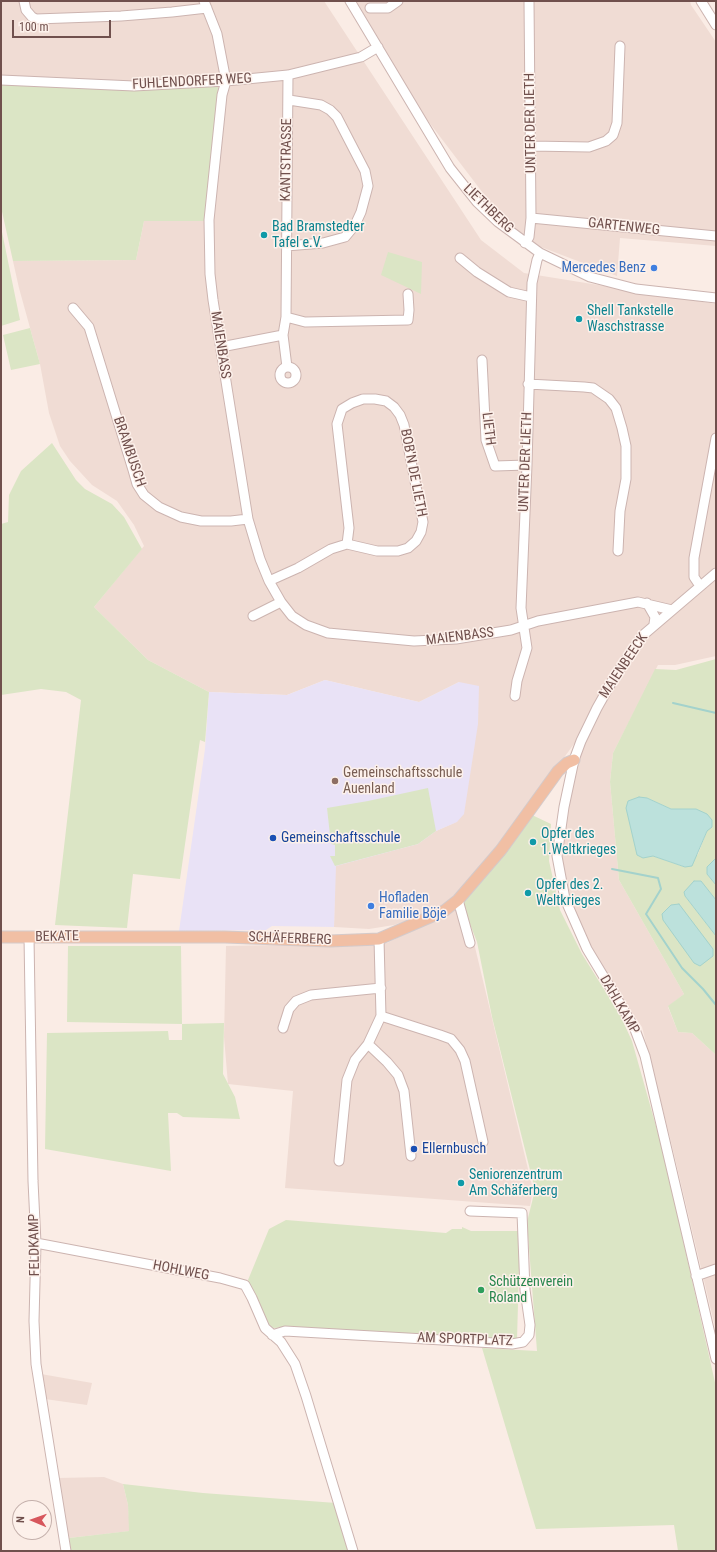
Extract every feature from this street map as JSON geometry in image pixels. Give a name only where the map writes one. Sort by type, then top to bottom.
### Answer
[{"type":"main road","name":"SCHÄFERBERG","points":[[114,936],[264,937],[330,941],[379,940],[444,911],[458,900],[501,850],[558,771],[567,762],[574,760]]},
{"type":"main road","name":"BEKATE","points":[[1,937],[114,936]]},
{"type":"street","points":[[24,1],[26,10],[36,19],[121,16],[172,12],[206,5],[219,42],[226,81]]},
{"type":"street","name":"LIETHBERG","points":[[350,1],[432,139],[459,180],[487,213],[540,253],[590,276],[617,285],[655,292],[716,298]]},
{"type":"street","points":[[370,8],[388,8],[398,1]]},
{"type":"street","name":"UNTER DER LIETH","points":[[525,243],[529,237],[531,218],[529,1]]},
{"type":"street","points":[[701,1],[716,25]]},
{"type":"street","points":[[531,146],[589,147],[606,141],[613,135],[617,123],[620,46]]},
{"type":"street","name":"FUHLENDORFER WEG","points":[[1,80],[134,86],[226,81],[288,75],[361,57],[378,47]]},
{"type":"street","name":"KANTSTRASSE","points":[[287,367],[283,335],[286,318],[289,100],[288,75]]},
{"type":"street","name":"MAIENBASS","points":[[226,81],[222,95],[210,220],[211,280],[248,519],[254,542],[269,581],[281,602],[292,616],[306,625],[328,633],[357,637],[426,641],[456,639],[511,630],[538,621],[638,602],[672,610]]},
{"type":"street","points":[[286,246],[323,243],[345,237],[355,225],[361,212],[368,186],[365,171],[337,117],[330,110],[321,105],[289,100]]},
{"type":"street","name":"GARTENWEG","points":[[531,218],[716,236]]},
{"type":"street","name":"UNTER DER LIETH","points":[[515,696],[517,680],[528,648],[523,627],[521,608],[527,465],[531,297],[533,274],[540,253]]},
{"type":"street","points":[[460,258],[477,272],[509,292],[531,297]]},
{"type":"street","points":[[286,318],[305,322],[408,320],[408,294]]},
{"type":"street","name":"BRAMBUSCH","points":[[73,308],[89,327],[132,470],[137,484],[144,495],[159,507],[181,516],[201,521],[231,521],[248,519]]},
{"type":"street","points":[[221,347],[283,335]]},
{"type":"street","name":"LIETH","points":[[482,360],[486,440],[495,466],[527,465]]},
{"type":"street","points":[[528,384],[593,388],[609,399],[616,408],[626,446],[626,479],[620,511],[618,551]]},
{"type":"street","name":"BOB'N DE LIETH","points":[[375,398],[386,401],[394,407],[400,415],[404,425],[423,522],[421,532],[416,541],[408,548],[398,551],[377,551],[347,544],[349,528],[337,424],[342,409],[363,399],[375,398]]},
{"type":"street","points":[[700,586],[694,576],[694,558],[716,438]]},
{"type":"street","points":[[269,581],[298,568],[331,549],[347,544]]},
{"type":"street","name":"MAIENBEECK","points":[[574,760],[580,741],[597,708],[615,676],[642,636],[654,624],[716,573]]},
{"type":"street","points":[[253,616],[281,602]]},
{"type":"street","points":[[647,603],[655,617],[654,624]]},
{"type":"street","name":"DAHLKAMP","points":[[574,760],[564,807],[557,856],[565,899],[587,949],[634,1027],[645,1056],[716,1359]]},
{"type":"street","points":[[458,900],[470,944]]},
{"type":"street","name":"FELDKAMP","points":[[29,937],[33,1181],[36,1243],[34,1320],[36,1364],[66,1551]]},
{"type":"street","points":[[339,1161],[346,1080],[355,1060],[368,1044],[381,1016],[379,940]]},
{"type":"street","points":[[283,1028],[284,1019],[289,1008],[296,1001],[311,995],[381,988]]},
{"type":"street","points":[[381,1016],[451,1039],[460,1050],[465,1061],[483,1142]]},
{"type":"street","points":[[368,1044],[398,1075],[404,1090],[411,1156]]},
{"type":"street","name":"AM SPORTPLATZ","points":[[272,1335],[285,1332],[512,1344],[523,1342],[529,1335],[530,1325],[525,1290],[522,1213],[470,1211]]},
{"type":"street","name":"HOHLWEG","points":[[36,1243],[220,1278],[245,1285],[265,1328],[279,1340],[288,1353],[299,1376],[353,1551]]},
{"type":"street","points":[[696,1276],[716,1269]]},
{"type":"shaded area","points":[[1,1],[324,1],[481,240],[524,273],[716,304],[716,566],[639,633],[579,737],[496,851],[443,909],[394,925],[369,929],[334,927],[335,866],[418,844],[436,831],[456,822],[459,682],[419,702],[325,680],[287,695],[209,692],[148,660],[94,607],[144,546],[134,525],[117,501],[92,485],[70,461],[60,446],[49,413],[40,364],[13,261],[136,260],[144,221],[206,221],[146,89],[83,89],[1,81]]},
{"type":"shaded area","points":[[356,1],[690,1],[691,5],[716,42],[716,246],[620,238],[617,276],[541,247],[505,222],[422,113]]},
{"type":"shaded area","points":[[716,580],[716,656],[675,665],[658,665],[613,753],[610,782],[619,880],[684,994],[668,1007],[678,1032],[692,1033],[716,1055],[716,1331],[642,1027],[588,949],[566,898],[559,856],[566,807],[584,740],[615,676],[646,639]]},
{"type":"shaded area","name":"Gemeinschaftsschule Auenland","points":[[325,680],[419,702],[459,682],[479,686],[478,724],[464,814],[457,822],[436,831],[418,844],[336,866],[334,927],[272,926],[266,930],[179,931],[205,749],[209,692],[287,695]]},
{"type":"shaded area","points":[[459,903],[474,943],[533,1190],[530,1206],[285,1188],[293,1091],[228,1084],[224,1037],[226,946],[387,943],[446,914]]},
{"type":"shaded area","points":[[41,1374],[92,1383],[87,1405],[45,1399]]},
{"type":"shaded area","points":[[104,1477],[123,1484],[128,1505],[130,1531],[69,1538],[58,1478]]},
{"type":"green space","points":[[1,81],[83,89],[146,89],[218,86],[206,221],[144,221],[136,260],[13,261],[1,207]]},
{"type":"green space","points":[[1,227],[20,320],[1,326]]},
{"type":"green space","points":[[388,252],[422,262],[421,294],[381,275]]},
{"type":"green space","points":[[30,328],[40,364],[11,370],[3,335]]},
{"type":"green space","points":[[52,443],[76,480],[85,489],[112,504],[124,517],[142,549],[94,607],[148,660],[209,692],[205,742],[200,740],[180,879],[133,874],[127,928],[55,925],[81,700],[66,692],[41,689],[1,695],[1,524],[8,522],[9,495],[21,471]]},
{"type":"green space","points":[[716,659],[716,858],[707,867],[707,874],[716,885],[716,900],[700,881],[685,896],[716,936],[716,1055],[692,1033],[678,1032],[668,1006],[684,994],[619,880],[610,782],[613,753],[655,669],[676,670]],"holes":[[[647,798],[671,809],[696,809],[707,831],[698,854],[685,867],[653,856]]]},
{"type":"green space","points":[[428,788],[436,831],[418,844],[335,866],[330,856],[335,856],[335,845],[331,844],[327,808]]},
{"type":"green space","points":[[532,815],[551,824],[549,861],[560,910],[582,954],[620,1015],[632,1041],[663,1151],[716,1387],[716,1551],[678,1551],[674,1525],[536,1529],[482,1348],[537,1351],[527,1222],[535,1190],[492,1017],[477,942],[461,901],[506,853]]},
{"type":"green space","points":[[68,946],[181,946],[182,1024],[67,1022]]},
{"type":"green space","points":[[224,1023],[223,1074],[235,1097],[240,1119],[183,1117],[177,1113],[168,1113],[171,1171],[45,1149],[47,1033],[168,1031],[169,1040],[182,1040],[182,1024]]},
{"type":"green space","points":[[286,1220],[446,1233],[452,1229],[462,1229],[462,1227],[471,1231],[520,1231],[517,1340],[301,1327],[270,1328],[252,1292],[248,1280],[269,1229]]},
{"type":"green space","points":[[123,1484],[203,1493],[336,1503],[349,1551],[71,1551],[69,1538],[129,1531],[128,1505]]},
{"type":"water","points":[[639,797],[647,798],[671,809],[696,809],[707,814],[712,820],[712,827],[707,831],[692,866],[685,867],[653,856],[643,858],[637,855],[626,808],[628,801]]},
{"type":"water","points":[[716,858],[716,885],[707,874],[707,867]]},
{"type":"water","points":[[694,881],[701,881],[716,900],[716,936],[685,896],[684,892]]},
{"type":"water","points":[[679,904],[713,949],[713,956],[700,966],[694,963],[663,920],[662,914],[671,905]]},
{"type":"waterway","points":[[673,703],[716,713]]},
{"type":"waterway","points":[[612,869],[658,878],[661,889],[646,914],[682,968],[703,989],[716,1005]]},
{"type":"place","name":"Bad Bramstedter Tafel e.V.","points":[[264,235]]},
{"type":"place","name":"Mercedes Benz","points":[[654,268]]},
{"type":"place","name":"Shell Tankstelle Waschstrasse","points":[[579,319]]},
{"type":"place","name":"Gemeinschaftsschule Auenland","points":[[335,781]]},
{"type":"place","name":"Gemeinschaftsschule","points":[[273,838]]},
{"type":"place","name":"Opfer des 1.Weltkrieges","points":[[533,842]]},
{"type":"place","name":"Opfer des 2. Weltkrieges","points":[[528,893]]},
{"type":"place","name":"Hofladen Familie Böje","points":[[371,906]]},
{"type":"place","name":"Ellernbusch","points":[[414,1149]]},
{"type":"place","name":"Seniorenzentrum Am Schäferberg","points":[[461,1183]]},
{"type":"place","name":"Schützenverein Roland","points":[[481,1290]]}]
